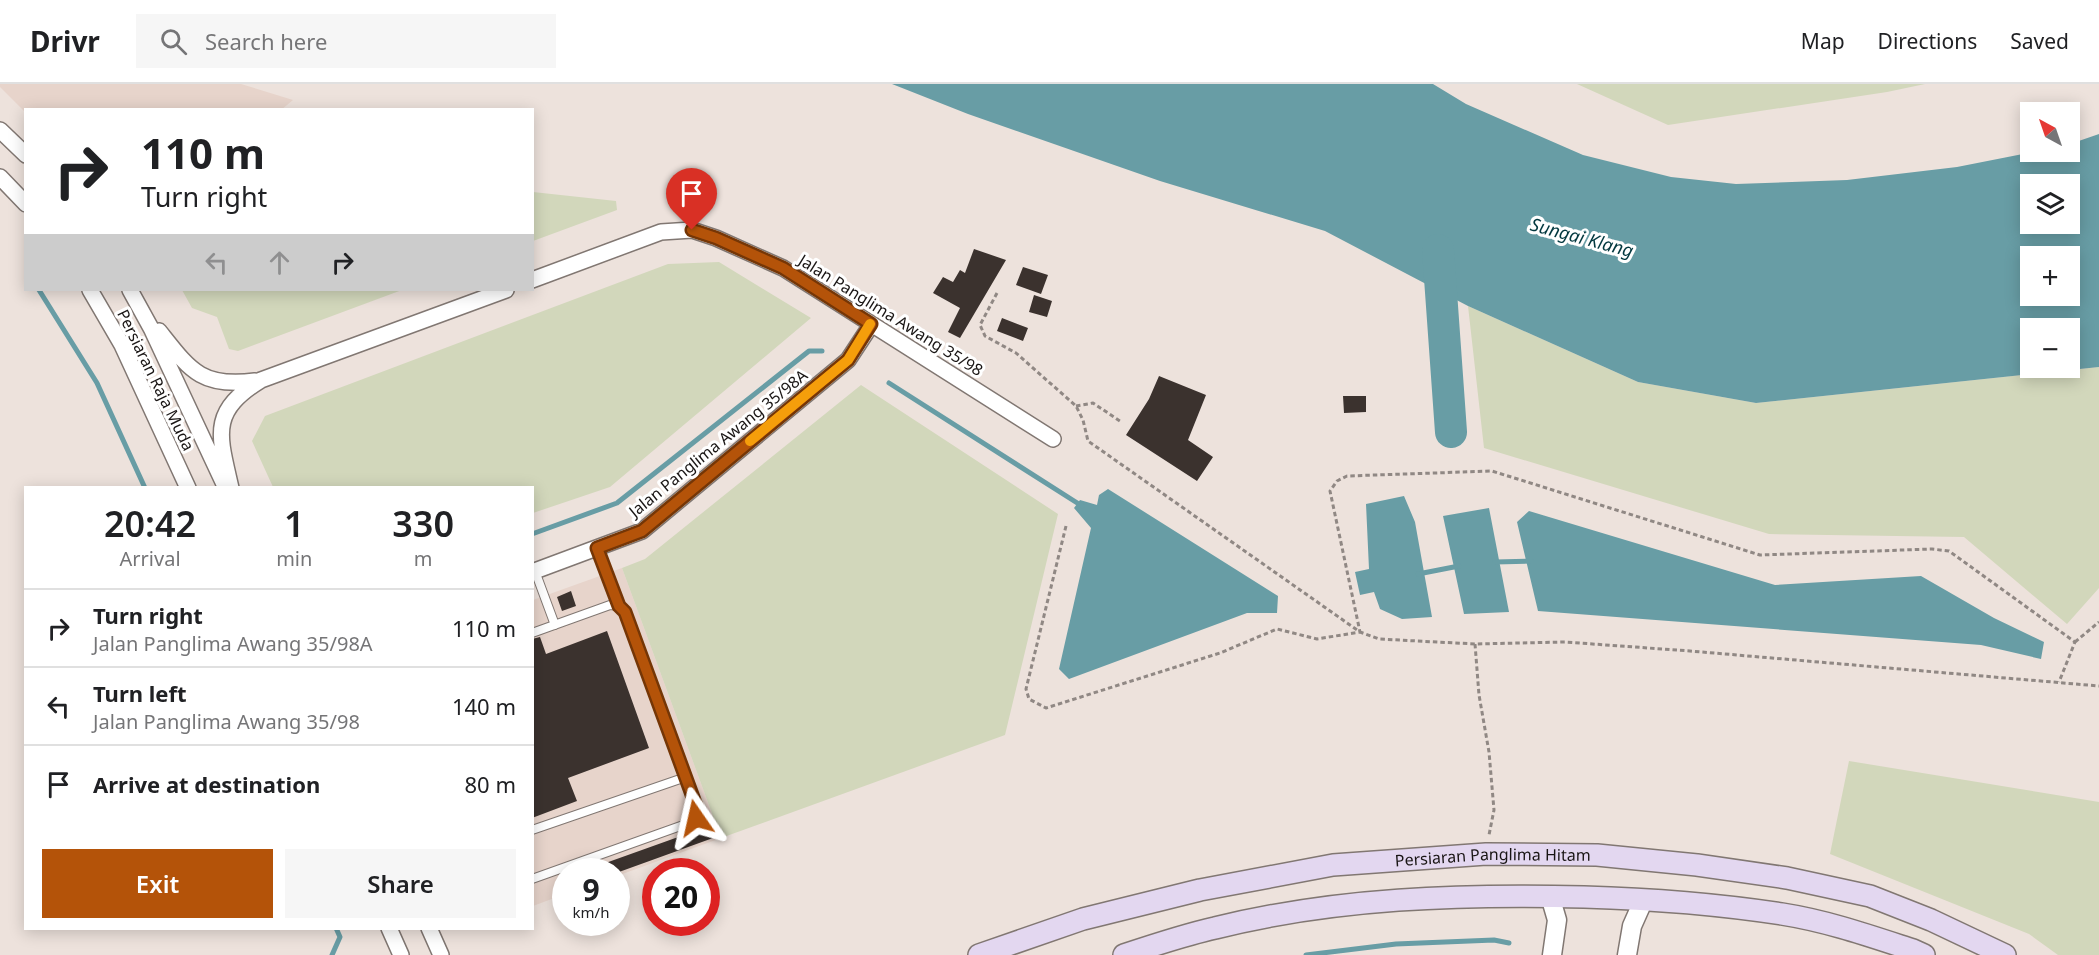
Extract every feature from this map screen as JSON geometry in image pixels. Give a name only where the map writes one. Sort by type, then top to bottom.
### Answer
[{"type":"main road","name":"Persiaran Panglima Hitam","points":[[979,955],[1083,919],[1200,890],[1333,865],[1486,854],[1597,855],[1697,865],[1787,878],[1870,896],[1931,920],[2005,955]]},
{"type":"main road","points":[[1124,955],[1215,928],[1336,906],[1426,898],[1521,895],[1644,899],[1783,914],[1842,927],[1924,955]]},
{"type":"street","points":[[0,130],[24,153]]},
{"type":"street","points":[[0,177],[24,202]]},
{"type":"street","name":"Jalan Panglima Awang 35/98","points":[[534,279],[661,232],[692,230],[716,238],[783,268],[1053,440]]},
{"type":"street","name":"Persiaran Raja Muda","points":[[91,291],[122,345],[187,486]]},
{"type":"street","name":"Persiaran Raja Muda","points":[[131,291],[141,308],[224,486]]},
{"type":"street","points":[[231,486],[220,441],[222,420],[231,402],[244,390],[261,380],[503,291]]},
{"type":"street","points":[[141,308],[196,374],[215,381],[239,383],[261,380]]},
{"type":"street","name":"Jalan Panglima Awang 35/98A","points":[[534,571],[642,531],[848,360],[871,324]]},
{"type":"street","points":[[1550,896],[1557,920],[1552,955]]},
{"type":"street","points":[[1627,955],[1632,926],[1644,899]]},
{"type":"street","points":[[390,930],[401,955]]},
{"type":"street","points":[[430,930],[441,955]]},
{"type":"lane","points":[[534,878],[689,823],[696,818],[698,811],[625,612],[619,606],[597,548]]},
{"type":"lane","points":[[534,571],[555,625]]},
{"type":"lane","points":[[534,632],[610,605],[619,606]]},
{"type":"lane","points":[[534,829],[686,777]]},
{"type":"path","points":[[997,293],[980,325],[985,336],[1016,353],[1076,406],[1083,420],[1088,441],[1360,632],[1379,639],[1475,644],[1565,642],[2099,686]]},
{"type":"path","points":[[1076,406],[1093,403],[1120,421]]},
{"type":"path","points":[[1360,632],[1330,491],[1337,481],[1347,476],[1492,471],[1760,555],[1932,549],[1949,551],[2075,642]]},
{"type":"path","points":[[1066,526],[1026,689],[1029,699],[1046,708],[1220,653],[1277,629],[1317,639],[1360,632]]},
{"type":"path","points":[[2059,682],[2075,642],[2099,622]]},
{"type":"path","points":[[1475,644],[1479,695],[1490,752],[1494,810],[1486,854]]},
{"type":"shaded area","points":[[0,84],[241,84],[293,100],[283,108],[24,108],[24,111],[0,87]]},
{"type":"shaded area","points":[[622,568],[721,838],[666,858],[642,858],[642,867],[630,871],[630,858],[552,858],[552,899],[534,906],[534,600]]},
{"type":"green space","points":[[1577,84],[1925,84],[1887,92],[1668,125]]},
{"type":"green space","points":[[534,192],[616,201],[617,210],[534,241]]},
{"type":"green space","points":[[719,262],[811,318],[610,487],[534,513],[534,486],[273,486],[252,441],[265,416],[668,264]]},
{"type":"green space","points":[[183,291],[399,291],[238,351],[229,349],[217,317],[192,308]]},
{"type":"green space","points":[[1468,306],[1638,382],[1756,403],[2020,375],[2020,378],[2080,378],[2080,369],[2099,367],[2099,588],[2067,624],[1964,537],[1769,534],[1484,448]]},
{"type":"green space","points":[[861,385],[1058,514],[1005,735],[721,838],[622,568],[645,559]]},
{"type":"green space","points":[[1849,761],[2099,802],[2099,955],[2058,955],[2029,934],[1830,854]]},
{"type":"water","name":"Sungai Klang","points":[[892,84],[1433,84],[1466,104],[1583,155],[1671,177],[1736,184],[1847,180],[1957,167],[2020,155],[2020,162],[2080,162],[2080,141],[2099,134],[2099,367],[2080,369],[2080,318],[2020,318],[2020,375],[1756,403],[1638,382],[1468,306],[1325,231],[1160,181],[968,114]]},
{"type":"water","points":[[1108,489],[1278,596],[1277,613],[1247,613],[1069,679],[1059,669],[1091,528],[1074,508],[1080,500],[1097,505],[1099,495]]},
{"type":"water","points":[[1404,496],[1415,522],[1432,617],[1402,619],[1380,609],[1374,592],[1360,595],[1355,572],[1369,569],[1366,504]]},
{"type":"water","points":[[1489,508],[1509,612],[1464,614],[1443,516]]},
{"type":"water","points":[[1529,511],[1775,585],[1921,576],[1994,618],[2044,642],[2041,659],[1981,645],[1538,611],[1517,522]]},
{"type":"building","points":[[974,249],[1006,260],[960,338],[948,332],[960,308],[933,293],[943,277],[953,282],[960,270],[965,273]]},
{"type":"building","points":[[1023,267],[1048,275],[1041,294],[1016,285]]},
{"type":"building","points":[[1034,295],[1052,301],[1047,317],[1029,312]]},
{"type":"building","points":[[1002,318],[1028,328],[1023,341],[997,331]]},
{"type":"building","points":[[1159,376],[1206,395],[1188,440],[1213,457],[1197,481],[1126,435],[1149,399]]},
{"type":"building","points":[[1343,396],[1366,396],[1366,412],[1344,413]]},
{"type":"building","points":[[571,591],[576,606],[562,611],[557,597]]},
{"type":"building","points":[[607,631],[649,748],[568,778],[577,801],[534,817],[534,638],[540,637],[546,654]]},
{"type":"building","points":[[709,826],[713,838],[658,858],[642,858],[642,864],[630,868],[630,858],[620,858]]},
{"type":"waterway","points":[[1438,250],[1451,432]]},
{"type":"waterway","points":[[40,291],[97,383],[144,486]]},
{"type":"waterway","points":[[534,533],[617,503],[809,351],[822,351]]},
{"type":"waterway","points":[[889,383],[1082,506]]},
{"type":"waterway","points":[[1495,562],[1531,561]]},
{"type":"waterway","points":[[1418,574],[1459,566]]},
{"type":"waterway","points":[[332,955],[340,937],[337,930]]},
{"type":"waterway","points":[[1306,955],[1396,944],[1494,940],[1509,943]]},
{"type":"slow traffic","points":[[750,441],[848,360],[870,324]]},
{"type":"route","points":[[692,230],[716,238],[783,268],[871,324],[848,360],[642,531],[597,548],[619,606],[625,612],[698,811],[696,818]]}]
